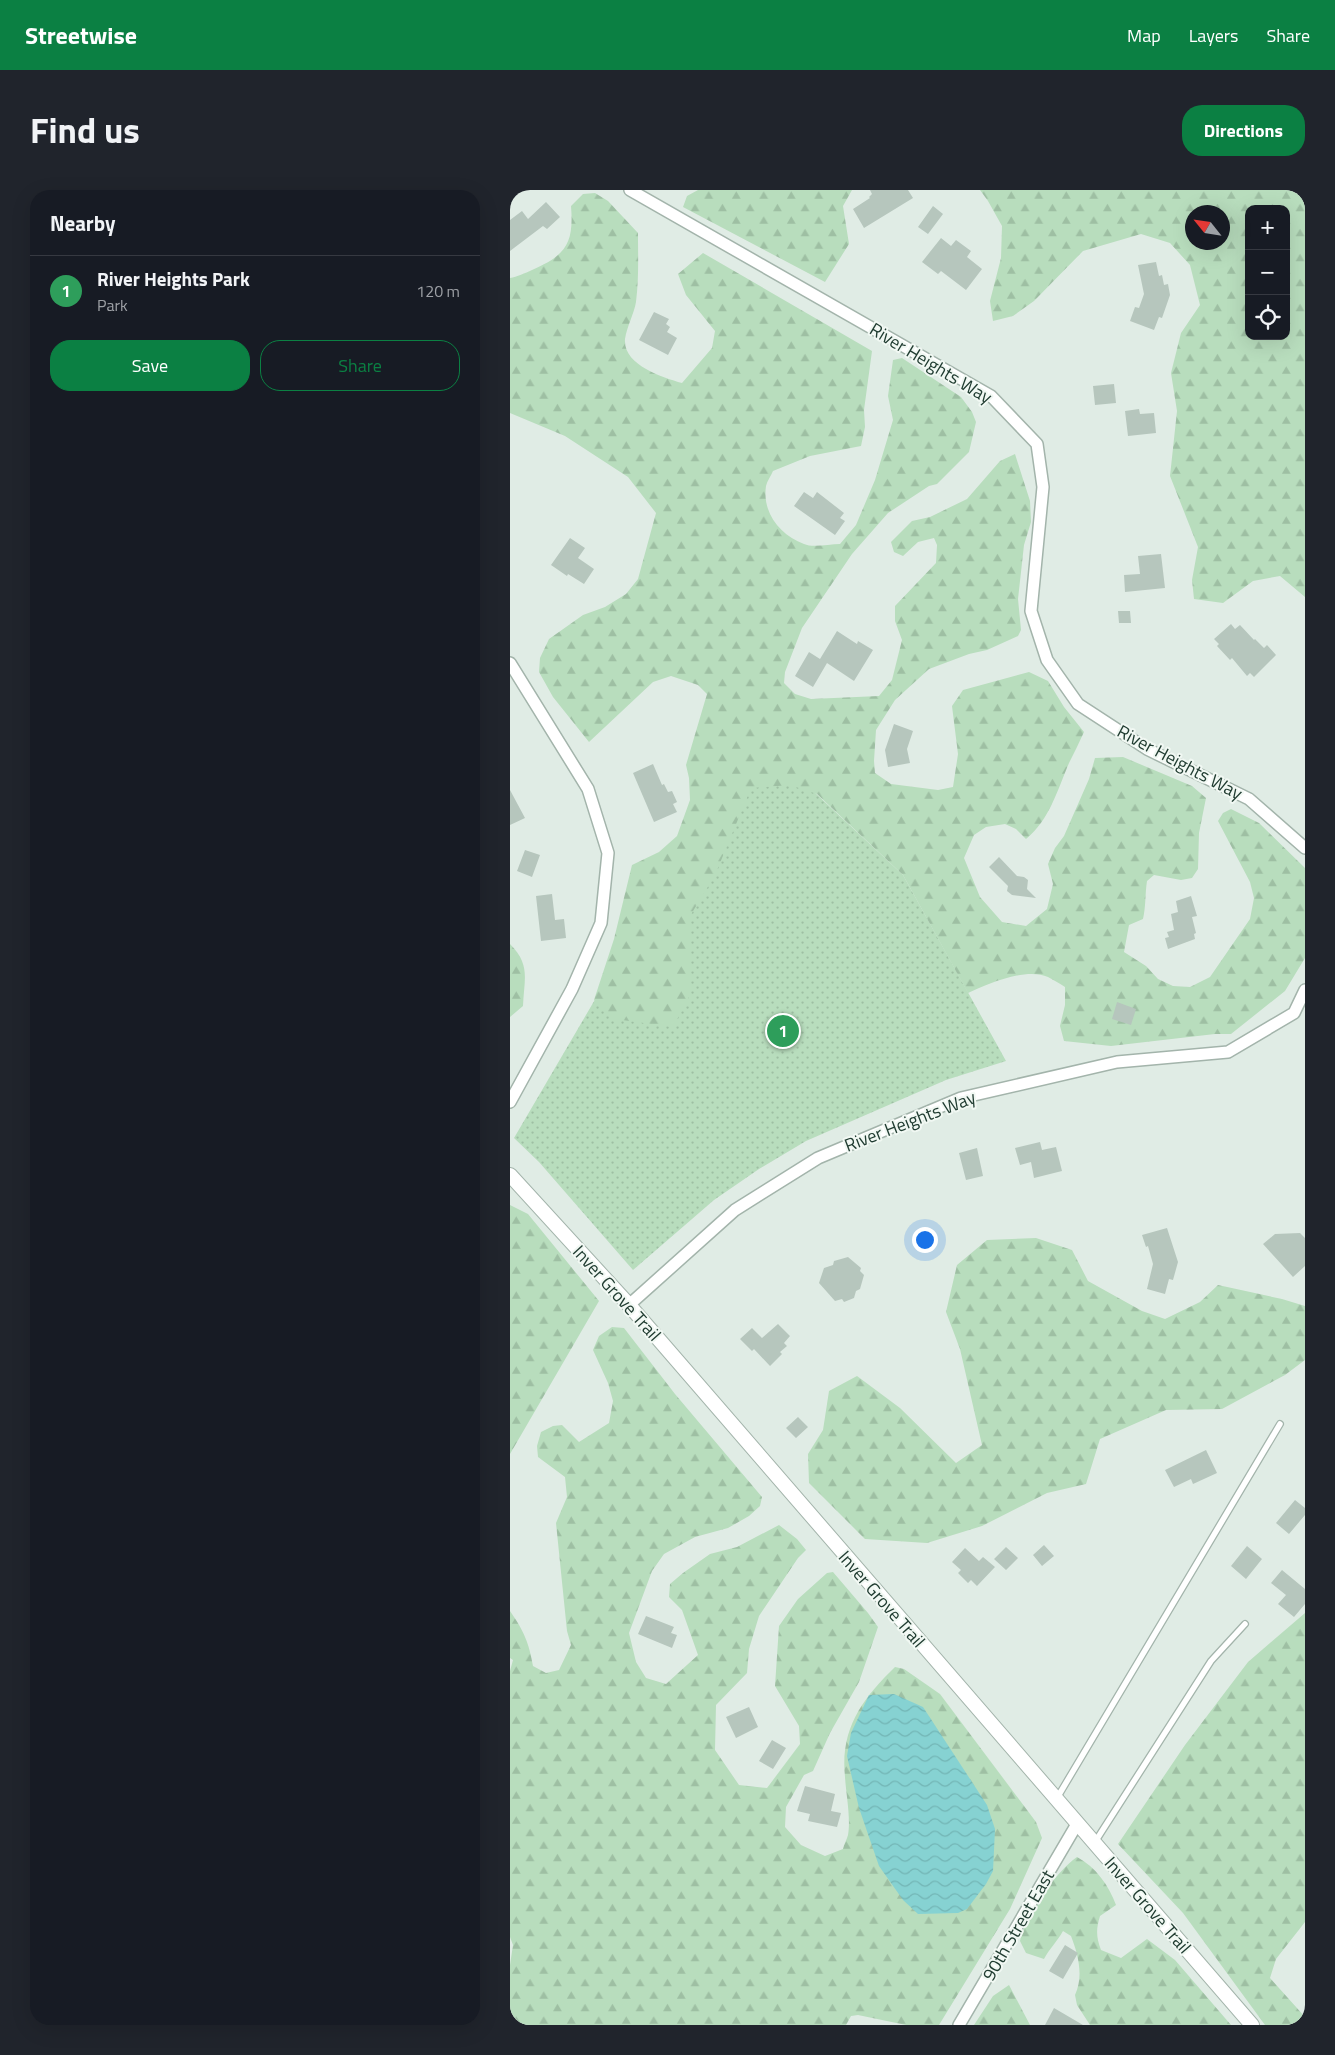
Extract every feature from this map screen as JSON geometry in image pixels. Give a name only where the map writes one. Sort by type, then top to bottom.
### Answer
[{"type":"street","name":"River Heights Way","points":[[630,190],[991,396],[1037,444],[1043,487],[1031,611],[1047,660],[1078,704],[1148,749],[1249,799],[1305,848]]},
{"type":"street","points":[[510,663],[588,789],[608,853],[601,923],[572,989],[510,1102]]},
{"type":"street","name":"River Heights Way","points":[[629,1305],[735,1210],[818,1158],[961,1098],[1118,1062],[1228,1052],[1294,1013],[1305,990]]},
{"type":"street","name":"Inver Grove Trail","points":[[510,1176],[629,1305],[1252,2025]]},
{"type":"street","name":"90th Street East","points":[[959,2025],[1077,1824]]},
{"type":"lane","points":[[1056,1800],[1280,1424]]},
{"type":"lane","points":[[1094,1844],[1211,1661],[1245,1624]]},
{"type":"green space","points":[[698,190],[852,190],[843,206],[849,244],[825,282],[683,207],[687,196]]},
{"type":"green space","points":[[980,190],[1305,190],[1305,597],[1280,576],[1253,581],[1223,603],[1194,599],[1192,580],[1198,547],[1170,476],[1177,411],[1171,373],[1181,333],[1200,305],[1190,265],[1170,243],[1141,234],[1083,251],[1034,301],[1013,316],[993,321],[990,301],[1001,258],[1002,226]]},
{"type":"green space","points":[[595,193],[608,201],[638,233],[636,302],[625,339],[626,348],[630,356],[645,368],[682,383],[712,348],[715,331],[686,295],[678,274],[703,253],[872,351],[864,410],[865,427],[861,446],[810,456],[773,471],[767,482],[766,496],[770,514],[780,529],[795,540],[812,546],[840,544],[856,525],[875,480],[893,420],[888,396],[893,360],[902,358],[961,397],[972,412],[976,422],[969,452],[937,484],[929,486],[888,513],[852,554],[802,628],[785,672],[784,683],[795,694],[811,699],[879,696],[892,680],[902,640],[895,621],[895,606],[936,563],[937,545],[934,538],[918,542],[903,556],[894,552],[891,542],[912,521],[930,517],[967,499],[1000,461],[1015,454],[1030,501],[1031,522],[1024,545],[1018,599],[1021,630],[1018,636],[987,650],[969,654],[929,669],[895,700],[876,730],[875,773],[891,784],[938,790],[953,787],[958,754],[952,706],[963,690],[1029,672],[1048,681],[1064,707],[1084,732],[1047,814],[1026,839],[1016,829],[1005,824],[986,827],[974,835],[964,858],[980,897],[1002,922],[1026,926],[1047,909],[1053,884],[1048,864],[1055,848],[1064,836],[1089,779],[1095,758],[1123,757],[1192,786],[1206,798],[1199,833],[1198,869],[1192,878],[1181,880],[1154,875],[1147,881],[1143,919],[1129,925],[1124,952],[1146,966],[1158,979],[1173,986],[1190,987],[1210,977],[1250,919],[1254,898],[1250,882],[1218,821],[1223,813],[1231,809],[1259,823],[1305,868],[1305,958],[1285,991],[1231,1034],[1215,1034],[1111,1046],[1064,1041],[1060,1026],[1065,1005],[1065,987],[1048,977],[1039,974],[1029,974],[1007,978],[968,993],[903,875],[817,794],[790,785],[751,788],[715,875],[690,916],[690,995],[673,1027],[615,1019],[594,1000],[614,939],[632,865],[659,852],[677,836],[690,800],[689,778],[686,765],[707,694],[698,685],[671,676],[653,682],[589,742],[553,697],[539,672],[540,658],[549,639],[583,615],[605,607],[626,594],[638,579],[656,513],[628,477],[565,436],[510,413],[510,278],[544,265],[560,253],[569,239],[572,219],[571,206],[583,194]]},
{"type":"green space","points":[[751,733],[903,875],[1006,1061],[946,1080],[806,1141],[759,1169],[714,1200],[633,1270],[539,1162],[514,1138]]},
{"type":"green space","points":[[510,944],[517,952],[524,966],[525,980],[523,1006],[510,1017]]},
{"type":"green space","points":[[510,1205],[528,1214],[599,1301],[510,1454]]},
{"type":"green space","points":[[1036,1238],[1072,1250],[1088,1281],[1142,1311],[1165,1319],[1200,1302],[1218,1285],[1305,1306],[1305,1360],[1285,1375],[1222,1409],[1166,1410],[1100,1439],[1086,1484],[1047,1493],[982,1526],[927,1543],[865,1539],[809,1483],[808,1454],[823,1430],[829,1391],[857,1376],[900,1408],[956,1463],[982,1445],[960,1349],[946,1312],[957,1265],[987,1240]]},
{"type":"green space","points":[[612,1327],[624,1328],[675,1394],[762,1497],[760,1506],[749,1516],[728,1528],[695,1537],[664,1554],[652,1571],[629,1633],[636,1662],[646,1678],[666,1684],[698,1655],[682,1610],[669,1597],[670,1584],[710,1554],[737,1547],[779,1525],[797,1539],[806,1550],[798,1558],[759,1616],[749,1649],[747,1673],[716,1705],[715,1750],[739,1785],[767,1788],[800,1744],[799,1726],[775,1686],[779,1626],[798,1599],[827,1573],[833,1572],[878,1627],[859,1682],[830,1733],[813,1771],[804,1775],[786,1807],[785,1827],[801,1845],[825,1856],[843,1849],[849,1828],[844,1760],[850,1730],[863,1703],[895,1667],[904,1669],[940,1694],[1036,1822],[1042,1838],[1010,1909],[939,2025],[906,2025],[858,2015],[851,2016],[846,2025],[510,2025],[510,1965],[513,1945],[510,1937],[510,1671],[513,1660],[510,1658],[510,1611],[525,1637],[533,1666],[546,1673],[559,1670],[571,1645],[567,1631],[556,1523],[567,1497],[565,1477],[538,1457],[537,1446],[541,1432],[553,1426],[562,1425],[579,1442],[609,1423],[613,1401],[608,1383],[593,1350],[599,1336]]},
{"type":"green space","points":[[1305,1613],[1305,1922],[1276,1959],[1270,1978],[1305,2017],[1305,2025],[1265,2025],[1183,1913],[1118,1844],[1185,1745],[1248,1662]]},
{"type":"green space","points":[[1077,1857],[1090,1866],[1101,1878],[1110,1891],[1116,1905],[1100,1916],[1097,1933],[1101,1950],[1121,1958],[1147,1939],[1175,1960],[1231,2025],[1090,2025],[1077,2005],[1075,1995],[1080,1973],[1076,1950],[1071,1936],[1063,1931],[1044,1959],[1026,1953],[1020,1941],[1028,1920],[1042,1895],[1060,1873]]},
{"type":"green space","points":[[1009,1985],[1030,2025],[974,2025],[993,1996]]},
{"type":"water","points":[[894,1694],[923,1707],[987,1805],[995,1829],[993,1871],[986,1884],[967,1909],[958,1913],[918,1914],[903,1900],[879,1866],[859,1808],[847,1756],[851,1733],[869,1695]]},
{"type":"building","points":[[870,190],[908,190],[913,198],[864,228],[853,209],[870,198],[872,194]]},
{"type":"building","points":[[546,202],[560,217],[547,229],[543,226],[510,251],[510,220],[522,211],[528,219]]},
{"type":"building","points":[[933,206],[943,214],[928,234],[918,227]]},
{"type":"building","points":[[941,238],[951,246],[956,240],[971,251],[967,257],[982,269],[966,290],[941,271],[938,274],[922,262]]},
{"type":"building","points":[[1156,262],[1159,276],[1162,275],[1164,285],[1168,284],[1170,295],[1162,318],[1159,317],[1154,330],[1130,321],[1135,307],[1139,308],[1144,294],[1138,265]]},
{"type":"building","points":[[654,312],[669,319],[666,324],[670,327],[667,332],[677,338],[668,355],[639,340]]},
{"type":"building","points":[[1114,384],[1116,403],[1095,405],[1093,386]]},
{"type":"building","points":[[1139,409],[1140,414],[1154,413],[1156,433],[1128,436],[1125,411]]},
{"type":"building","points":[[804,492],[813,498],[817,492],[844,513],[840,518],[845,521],[835,535],[794,506]]},
{"type":"building","points":[[570,538],[585,548],[578,558],[594,569],[584,584],[568,574],[567,576],[551,565]]},
{"type":"building","points":[[1161,554],[1165,588],[1125,592],[1124,575],[1140,574],[1138,556]]},
{"type":"building","points":[[1118,611],[1130,611],[1131,623],[1119,623]]},
{"type":"building","points":[[1231,624],[1235,629],[1240,625],[1254,640],[1264,648],[1267,645],[1276,655],[1254,677],[1250,673],[1247,676],[1232,658],[1230,660],[1217,646],[1219,644],[1214,639]]},
{"type":"building","points":[[837,631],[857,644],[858,641],[873,650],[854,681],[827,663],[813,687],[795,676],[809,652],[820,659]]},
{"type":"building","points":[[894,724],[913,731],[907,749],[910,763],[888,767],[885,750]]},
{"type":"building","points":[[653,764],[662,785],[664,784],[668,792],[672,791],[677,802],[673,804],[677,812],[654,822],[633,773]]},
{"type":"building","points":[[510,790],[525,818],[510,825]]},
{"type":"building","points":[[525,850],[540,855],[532,877],[517,871]]},
{"type":"building","points":[[999,857],[1017,876],[1028,880],[1027,889],[1036,898],[1012,895],[1007,891],[1008,886],[989,867]]},
{"type":"building","points":[[552,894],[555,920],[564,919],[566,938],[541,941],[536,896]]},
{"type":"building","points":[[1191,896],[1197,916],[1192,917],[1196,933],[1194,934],[1195,939],[1168,949],[1165,938],[1169,937],[1167,932],[1174,930],[1171,914],[1178,912],[1176,901]]},
{"type":"building","points":[[1117,1002],[1136,1009],[1131,1025],[1112,1019]]},
{"type":"building","points":[[1040,1142],[1042,1150],[1056,1147],[1062,1171],[1034,1178],[1031,1162],[1020,1165],[1015,1148]]},
{"type":"building","points":[[977,1148],[983,1176],[966,1180],[959,1153]]},
{"type":"building","points":[[1167,1228],[1178,1262],[1173,1280],[1169,1279],[1165,1294],[1147,1289],[1153,1264],[1148,1246],[1146,1247],[1142,1235]]},
{"type":"building","points":[[1300,1233],[1305,1238],[1305,1266],[1293,1277],[1263,1244],[1275,1234]]},
{"type":"building","points":[[848,1257],[861,1268],[860,1271],[864,1275],[860,1289],[856,1291],[854,1298],[844,1302],[842,1299],[835,1301],[819,1283],[824,1268],[833,1265],[834,1261]]},
{"type":"building","points":[[778,1324],[790,1336],[784,1343],[787,1346],[780,1352],[782,1354],[770,1366],[754,1349],[752,1351],[740,1339],[752,1328],[762,1338]]},
{"type":"building","points":[[798,1417],[808,1427],[796,1438],[786,1428]]},
{"type":"building","points":[[1206,1450],[1217,1473],[1193,1484],[1191,1479],[1174,1487],[1165,1470]]},
{"type":"building","points":[[1295,1500],[1305,1508],[1305,1515],[1289,1534],[1276,1523]]},
{"type":"building","points":[[1044,1545],[1054,1556],[1042,1566],[1033,1555]]},
{"type":"building","points":[[1247,1546],[1262,1559],[1246,1579],[1231,1566]]},
{"type":"building","points":[[1006,1547],[1018,1558],[1006,1570],[994,1559]]},
{"type":"building","points":[[965,1548],[979,1561],[983,1557],[995,1567],[977,1586],[971,1580],[968,1583],[958,1573],[961,1570],[952,1562]]},
{"type":"building","points":[[1282,1570],[1305,1589],[1305,1604],[1294,1617],[1278,1604],[1286,1595],[1271,1583]]},
{"type":"building","points":[[646,1616],[674,1627],[671,1633],[677,1635],[672,1648],[638,1634]]},
{"type":"building","points":[[749,1707],[758,1727],[736,1738],[726,1717]]},
{"type":"building","points":[[772,1740],[786,1748],[773,1769],[759,1761]]},
{"type":"building","points":[[805,1786],[835,1794],[831,1811],[841,1813],[837,1827],[808,1821],[810,1814],[797,1811]]},
{"type":"building","points":[[1065,1945],[1078,1953],[1063,1979],[1049,1971]]},
{"type":"building","points":[[1054,2008],[1083,2025],[1045,2025]]},
{"type":"place","name":"River Heights Park","points":[[783,1031]]}]
